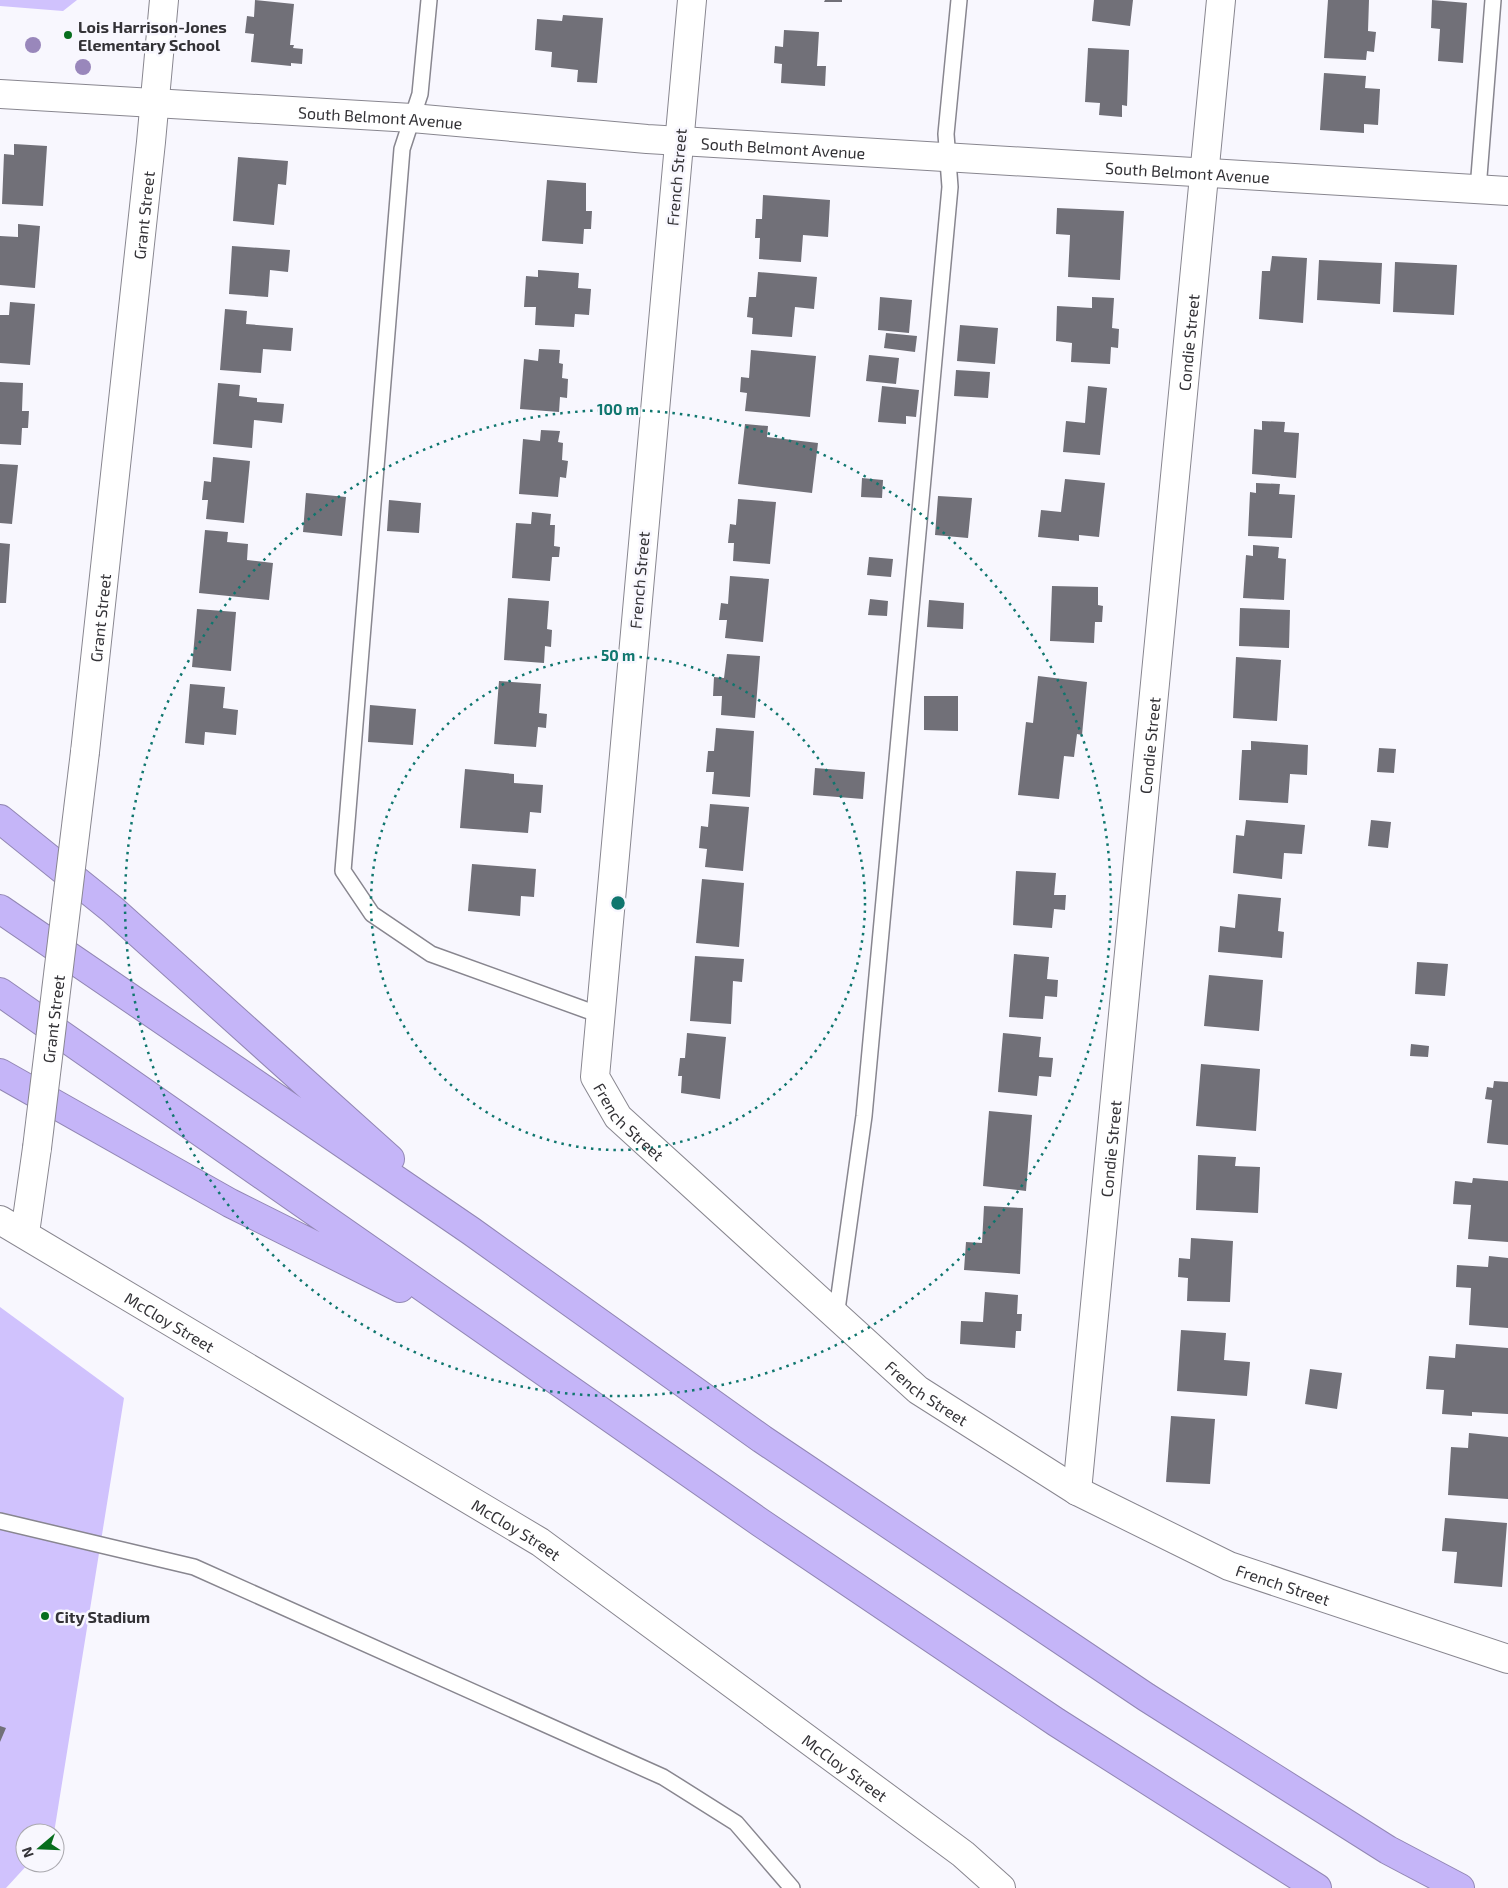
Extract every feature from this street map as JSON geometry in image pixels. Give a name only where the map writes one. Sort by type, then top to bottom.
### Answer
[{"type":"highway","points":[[0,819],[113,910],[471,1232]]},
{"type":"highway","points":[[0,909],[471,1232],[762,1439],[1146,1698],[1388,1850],[1460,1888]]},
{"type":"highway","points":[[0,992],[753,1518],[1056,1722],[1317,1888]]},
{"type":"highway","points":[[0,1073],[230,1203],[484,1330]]},
{"type":"street","name":"Grant Street","points":[[26,1233],[85,752],[155,103],[164,0]]},
{"type":"street","name":"French Street","points":[[692,0],[595,1077],[618,1117],[918,1390],[1077,1491],[1229,1566],[1508,1659]]},
{"type":"street","name":"Condie Street","points":[[1077,1491],[1221,0]]},
{"type":"street","name":"South Belmont Avenue","points":[[0,94],[412,118],[680,140],[948,158],[1508,191]]},
{"type":"street","name":"McCloy Street","points":[[0,1220],[26,1233],[540,1542],[963,1854],[1001,1888]]},
{"type":"lane","points":[[429,0],[420,94],[402,149],[343,871],[372,914],[431,954],[600,1015]]},
{"type":"lane","points":[[836,1317],[864,1116],[950,187],[946,134],[959,0]]},
{"type":"lane","points":[[1478,189],[1493,0]]},
{"type":"lane","points":[[0,1521],[194,1567],[662,1777],[736,1823],[792,1888]]},
{"type":"shaded area","points":[[0,0],[77,0],[63,11],[0,6]]},
{"type":"shaded area","name":"City Stadium","points":[[0,1307],[124,1398],[56,1823],[15,1823],[15,1873],[20,1873],[6,1888],[0,1888]]},
{"type":"building","points":[[255,0],[294,4],[290,45],[294,45],[293,48],[303,49],[302,64],[291,63],[291,66],[251,62],[254,34],[245,33],[247,16],[254,17]]},
{"type":"building","points":[[825,0],[842,0],[842,2],[824,2]]},
{"type":"building","points":[[1094,0],[1133,0],[1130,26],[1092,21]]},
{"type":"building","points":[[1328,0],[1369,0],[1368,31],[1376,32],[1374,52],[1367,51],[1366,60],[1324,58]]},
{"type":"building","points":[[1432,0],[1467,3],[1463,63],[1438,61],[1440,29],[1431,28]]},
{"type":"building","points":[[563,15],[603,18],[597,83],[577,82],[578,70],[551,67],[552,52],[535,50],[537,19],[562,21]]},
{"type":"building","points":[[784,30],[819,32],[817,66],[826,66],[825,86],[781,83],[782,64],[774,63],[775,46],[783,47]]},
{"type":"building","points":[[1088,48],[1129,50],[1127,106],[1122,105],[1122,117],[1099,115],[1100,103],[1085,102]]},
{"type":"building","points":[[1324,73],[1366,76],[1365,88],[1380,89],[1378,125],[1364,124],[1364,133],[1320,130]]},
{"type":"building","points":[[14,144],[47,146],[43,206],[2,204],[4,154],[14,155]]},
{"type":"building","points":[[238,157],[288,161],[286,185],[278,184],[274,225],[233,221]]},
{"type":"building","points":[[547,180],[586,183],[586,211],[592,211],[591,229],[584,229],[583,244],[542,241]]},
{"type":"building","points":[[763,195],[830,200],[828,237],[803,235],[801,262],[759,259],[760,238],[755,238],[756,219],[762,219]]},
{"type":"building","points":[[1057,208],[1124,211],[1120,280],[1068,277],[1070,235],[1056,234]]},
{"type":"building","points":[[18,224],[40,226],[35,288],[0,285],[0,236],[18,237]]},
{"type":"building","points":[[232,246],[290,250],[288,272],[270,270],[268,297],[229,294]]},
{"type":"building","points":[[1272,256],[1307,258],[1303,323],[1259,319],[1262,271],[1270,271]]},
{"type":"building","points":[[1319,260],[1382,263],[1380,304],[1317,300]]},
{"type":"building","points":[[1395,262],[1457,265],[1454,315],[1393,312]]},
{"type":"building","points":[[538,270],[579,273],[578,288],[591,289],[589,315],[575,314],[574,327],[535,325],[536,307],[524,307],[526,276],[538,277]]},
{"type":"building","points":[[758,272],[817,277],[814,309],[795,307],[792,337],[752,334],[753,318],[747,317],[749,297],[756,297]]},
{"type":"building","points":[[880,297],[912,300],[909,333],[878,330]]},
{"type":"building","points":[[1092,297],[1114,298],[1112,328],[1119,329],[1118,348],[1111,347],[1110,364],[1071,362],[1072,343],[1056,341],[1057,306],[1092,308]]},
{"type":"building","points":[[10,302],[35,304],[30,365],[0,363],[0,315],[9,315]]},
{"type":"building","points":[[225,309],[247,311],[246,324],[293,328],[291,351],[263,349],[261,373],[220,370]]},
{"type":"building","points":[[960,325],[998,328],[995,364],[957,361]]},
{"type":"building","points":[[886,333],[917,336],[915,352],[884,348]]},
{"type":"building","points":[[539,349],[560,350],[559,363],[563,364],[562,378],[568,379],[567,398],[560,397],[559,412],[520,409],[524,359],[538,361]]},
{"type":"building","points":[[751,350],[816,356],[810,417],[745,411],[747,393],[740,392],[741,377],[749,378]]},
{"type":"building","points":[[869,355],[899,358],[896,384],[866,381]]},
{"type":"building","points":[[956,370],[990,372],[988,398],[954,396]]},
{"type":"building","points":[[0,382],[23,383],[22,411],[29,411],[28,428],[22,428],[21,445],[0,444]]},
{"type":"building","points":[[218,383],[240,385],[239,396],[257,398],[257,402],[284,404],[282,423],[254,420],[252,448],[213,444]]},
{"type":"building","points":[[882,386],[919,390],[916,417],[906,416],[906,424],[878,422]]},
{"type":"building","points":[[1088,386],[1107,388],[1100,455],[1063,452],[1066,421],[1085,423]]},
{"type":"building","points":[[1262,421],[1285,422],[1284,432],[1299,433],[1296,478],[1252,474],[1254,429],[1262,430]]},
{"type":"building","points":[[745,424],[768,426],[767,437],[818,443],[812,493],[738,484]]},
{"type":"building","points":[[541,430],[560,431],[558,442],[563,443],[562,460],[568,461],[566,478],[560,477],[558,497],[519,494],[523,439],[540,441]]},
{"type":"building","points":[[213,457],[250,461],[244,523],[206,519],[208,500],[202,500],[204,481],[211,482]]},
{"type":"building","points":[[0,464],[18,465],[12,524],[0,523]]},
{"type":"building","points":[[862,478],[883,480],[882,498],[861,497]]},
{"type":"building","points":[[1065,479],[1105,483],[1099,537],[1079,535],[1079,541],[1038,537],[1041,510],[1061,512]]},
{"type":"building","points":[[1256,483],[1280,484],[1279,494],[1295,495],[1292,538],[1248,536],[1250,492],[1256,493]]},
{"type":"building","points":[[306,493],[346,497],[342,536],[303,532]]},
{"type":"building","points":[[938,496],[972,498],[968,538],[935,535]]},
{"type":"building","points":[[738,499],[776,502],[770,564],[733,561],[734,543],[728,543],[730,524],[736,525]]},
{"type":"building","points":[[389,500],[421,503],[419,533],[387,531]]},
{"type":"building","points":[[532,512],[551,514],[550,525],[555,525],[554,546],[560,547],[559,557],[552,557],[550,581],[512,578],[516,523],[531,524]]},
{"type":"building","points":[[205,530],[228,532],[227,542],[248,544],[247,560],[273,563],[269,600],[199,593]]},
{"type":"building","points":[[0,543],[10,544],[6,603],[0,603]]},
{"type":"building","points":[[1253,545],[1279,547],[1278,558],[1286,559],[1284,600],[1243,598],[1246,555],[1253,556]]},
{"type":"building","points":[[869,557],[893,559],[891,577],[867,575]]},
{"type":"building","points":[[730,576],[769,579],[763,642],[725,638],[727,620],[719,620],[721,603],[728,604]]},
{"type":"building","points":[[1052,586],[1098,587],[1098,605],[1103,606],[1102,622],[1095,622],[1094,643],[1050,641]]},
{"type":"building","points":[[508,598],[549,601],[547,629],[552,630],[551,647],[545,646],[544,663],[504,660]]},
{"type":"building","points":[[870,599],[888,601],[887,616],[868,615]]},
{"type":"building","points":[[929,600],[964,603],[963,629],[927,627]]},
{"type":"building","points":[[1240,608],[1290,610],[1289,648],[1239,646]]},
{"type":"building","points":[[197,609],[236,612],[231,671],[192,667]]},
{"type":"building","points":[[727,654],[760,656],[755,718],[721,715],[722,696],[713,696],[714,677],[724,678]]},
{"type":"building","points":[[1236,657],[1281,660],[1277,721],[1233,718]]},
{"type":"building","points":[[1038,676],[1087,682],[1082,735],[1077,734],[1074,757],[1064,756],[1059,799],[1018,795],[1026,722],[1033,723]]},
{"type":"building","points":[[499,681],[541,684],[539,713],[547,714],[546,728],[538,727],[536,747],[494,744]]},
{"type":"building","points":[[190,684],[225,687],[223,708],[238,710],[236,735],[205,732],[204,745],[185,743]]},
{"type":"building","points":[[924,696],[958,696],[958,731],[924,730]]},
{"type":"building","points":[[370,705],[416,709],[413,745],[368,742]]},
{"type":"building","points":[[716,728],[754,731],[750,797],[712,794],[714,772],[706,772],[708,751],[714,751]]},
{"type":"building","points":[[1251,741],[1308,745],[1307,775],[1290,774],[1288,803],[1239,800],[1242,750],[1251,750]]},
{"type":"building","points":[[1379,748],[1396,749],[1394,773],[1377,772]]},
{"type":"building","points":[[815,768],[865,772],[863,799],[813,795]]},
{"type":"building","points":[[465,769],[514,774],[514,783],[543,785],[541,813],[530,812],[528,833],[460,828]]},
{"type":"building","points":[[710,804],[749,807],[743,871],[705,867],[707,849],[699,848],[701,826],[708,827]]},
{"type":"building","points":[[1246,820],[1305,825],[1302,854],[1284,853],[1282,879],[1233,873],[1236,835],[1244,836]]},
{"type":"building","points":[[1371,820],[1391,822],[1388,848],[1368,846]]},
{"type":"building","points":[[472,864],[536,869],[534,897],[521,896],[520,916],[468,911]]},
{"type":"building","points":[[1016,871],[1056,873],[1054,895],[1066,895],[1065,910],[1054,909],[1052,928],[1013,925]]},
{"type":"building","points":[[702,879],[744,883],[739,947],[696,943]]},
{"type":"building","points":[[1238,894],[1281,898],[1278,931],[1284,932],[1282,958],[1218,952],[1220,926],[1235,928]]},
{"type":"building","points":[[1014,954],[1049,957],[1047,979],[1058,980],[1057,997],[1045,996],[1043,1019],[1009,1017]]},
{"type":"building","points":[[695,956],[744,959],[742,982],[733,981],[731,1024],[690,1021]]},
{"type":"building","points":[[1417,962],[1448,964],[1445,996],[1415,994]]},
{"type":"building","points":[[1209,975],[1263,980],[1259,1031],[1204,1026]]},
{"type":"building","points":[[687,1033],[726,1037],[720,1099],[681,1093],[682,1076],[678,1076],[680,1058],[685,1058]]},
{"type":"building","points":[[1003,1033],[1041,1037],[1039,1057],[1053,1058],[1051,1077],[1039,1076],[1037,1096],[998,1092]]},
{"type":"building","points":[[1411,1044],[1429,1046],[1428,1057],[1410,1056]]},
{"type":"building","points":[[1201,1064],[1260,1069],[1256,1131],[1196,1126]]},
{"type":"building","points":[[1494,1081],[1508,1082],[1508,1145],[1487,1143],[1492,1100],[1485,1099],[1487,1087],[1493,1088]]},
{"type":"building","points":[[989,1111],[1032,1115],[1026,1191],[983,1186]]},
{"type":"building","points":[[1198,1155],[1236,1157],[1235,1166],[1260,1167],[1258,1213],[1196,1210]]},
{"type":"building","points":[[1473,1178],[1508,1181],[1508,1242],[1468,1239],[1471,1205],[1453,1204],[1455,1181],[1472,1183]]},
{"type":"building","points":[[984,1206],[1023,1208],[1020,1274],[964,1270],[966,1242],[982,1243]]},
{"type":"building","points":[[1191,1238],[1233,1241],[1230,1302],[1187,1301],[1188,1278],[1178,1277],[1179,1258],[1190,1259]]},
{"type":"building","points":[[1489,1256],[1508,1258],[1508,1328],[1469,1325],[1471,1288],[1456,1287],[1457,1265],[1488,1267]]},
{"type":"building","points":[[985,1292],[1018,1295],[1017,1314],[1022,1314],[1021,1331],[1016,1331],[1015,1348],[960,1344],[961,1321],[983,1322]]},
{"type":"building","points":[[1181,1330],[1226,1333],[1224,1360],[1250,1362],[1247,1396],[1177,1391]]},
{"type":"building","points":[[1456,1344],[1508,1348],[1508,1414],[1472,1412],[1472,1416],[1442,1414],[1444,1390],[1426,1389],[1429,1356],[1455,1358]]},
{"type":"building","points":[[1310,1369],[1342,1373],[1337,1409],[1305,1404]]},
{"type":"building","points":[[1171,1416],[1215,1419],[1210,1484],[1166,1482]]},
{"type":"building","points":[[1469,1433],[1508,1437],[1508,1499],[1448,1495],[1451,1447],[1468,1448]]},
{"type":"building","points":[[1445,1518],[1507,1523],[1502,1587],[1454,1583],[1457,1552],[1442,1551]]},
{"type":"building","points":[[0,1726],[6,1728],[0,1742]]},
{"type":"place","name":"Lois Harrison-Jones Elementary School","points":[[68,35]]},
{"type":"place","name":"City Stadium","points":[[45,1616]]}]
